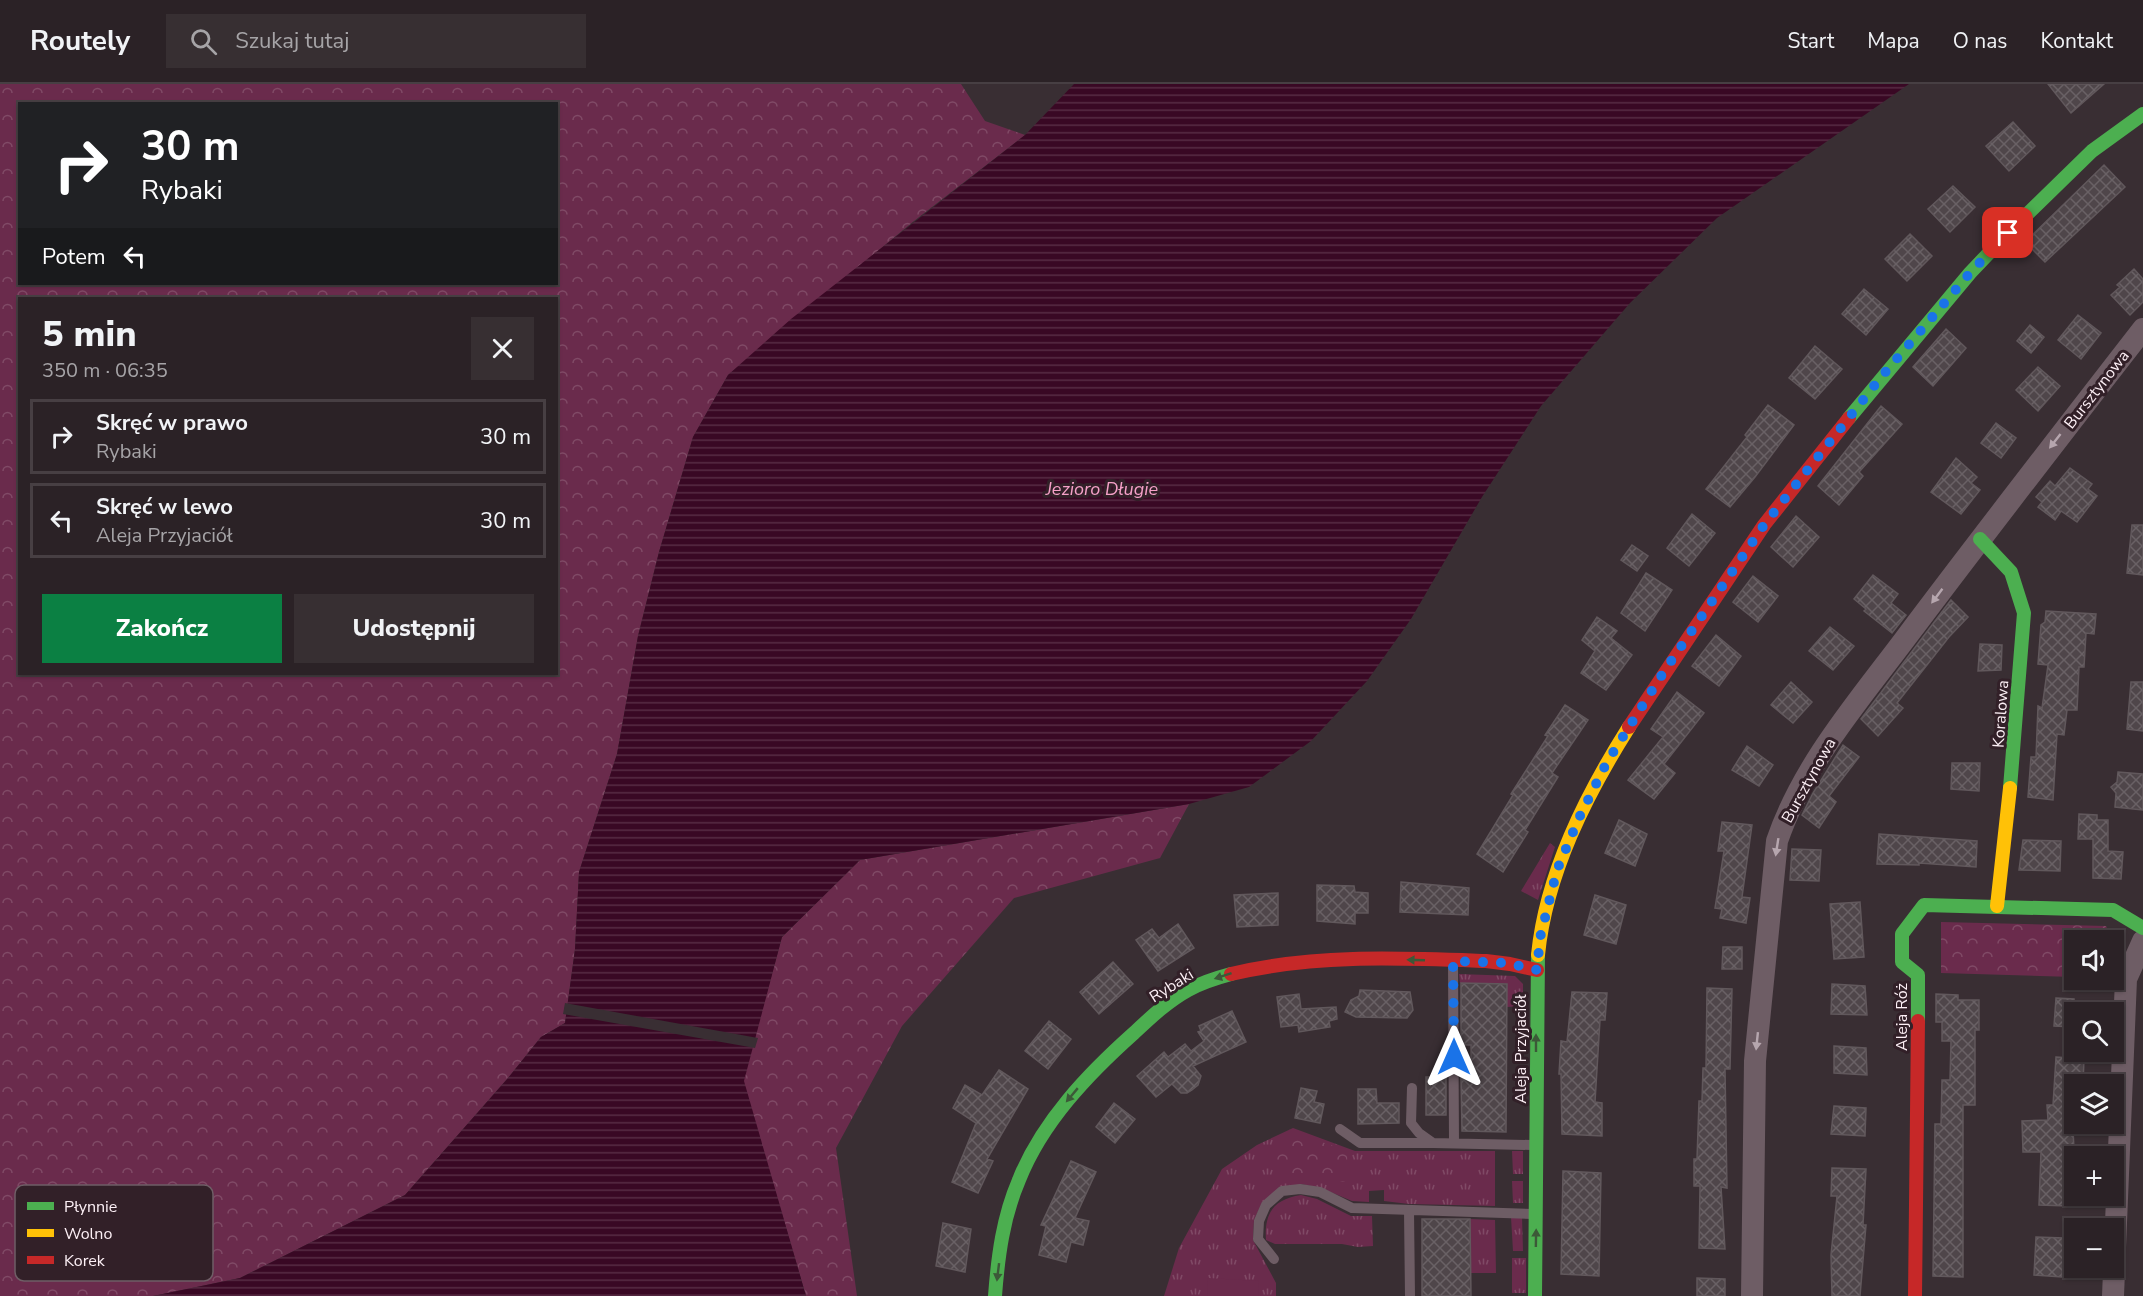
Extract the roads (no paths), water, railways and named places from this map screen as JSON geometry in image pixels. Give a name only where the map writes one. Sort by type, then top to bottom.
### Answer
[{"type":"street","name":"Aleja Przyjaciół","points":[[1535,1296],[1537,970],[1540,938],[1557,870],[1579,818],[1607,762],[1665,670],[1764,525],[1882,376],[1970,273],[2008,233],[2092,151],[2143,114]]},
{"type":"street","name":"Bursztynowa","points":[[1752,1296],[1755,1061],[1777,841],[1784,819],[1821,752],[1980,539],[2143,329]]},
{"type":"street","name":"Koralowa","points":[[1980,539],[2011,572],[2024,613],[2010,803],[1997,906]]},
{"type":"street","name":"Aleja Róż","points":[[1915,1296],[1918,975],[1902,962],[1902,934],[1924,905],[2113,910],[2143,928]]},
{"type":"street","points":[[2113,1296],[2126,979],[2143,941]]},
{"type":"street","name":"Rybaki","points":[[995,1296],[1003,1230],[1010,1201],[1050,1122],[1074,1091],[1152,1016],[1198,984],[1240,971],[1286,962],[1354,958],[1507,963],[1537,970]]},
{"type":"lane","points":[[1453,961],[1454,1142]]},
{"type":"lane","points":[[1412,1088],[1411,1123],[1419,1133],[1433,1143]]},
{"type":"lane","points":[[1340,1129],[1360,1143],[1454,1142],[1536,1145]]},
{"type":"lane","points":[[1274,1259],[1258,1239],[1259,1221],[1266,1205],[1282,1191],[1300,1189],[1320,1192],[1352,1208],[1537,1214]]},
{"type":"lane","points":[[1409,1211],[1410,1296]]},
{"type":"water","name":"Jezioro Długie","points":[[1074,84],[1909,84],[1717,218],[1630,303],[1541,406],[1482,497],[1411,619],[1367,681],[1311,741],[1249,787],[1189,804],[860,860],[782,937],[744,1081],[806,1296],[153,1296],[240,1278],[405,1195],[541,1037],[565,1023],[575,949],[579,872],[617,754],[638,636],[659,552],[693,437],[728,375],[791,319],[1025,135]]}]
